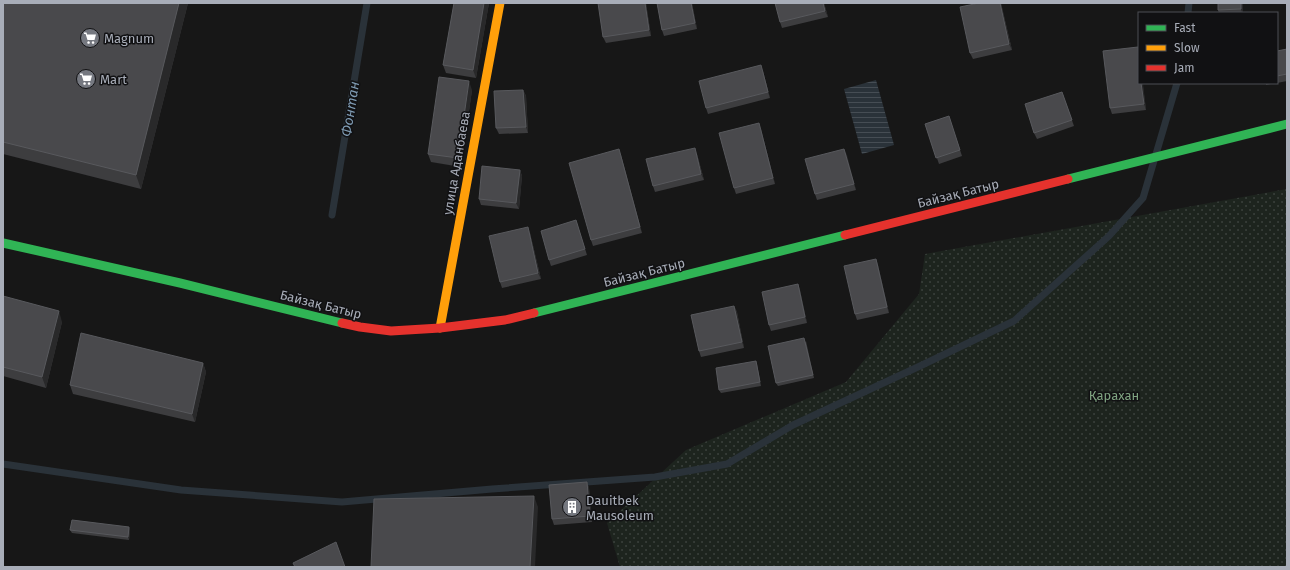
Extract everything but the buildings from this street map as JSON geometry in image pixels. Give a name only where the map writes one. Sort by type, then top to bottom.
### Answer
[{"type":"street","name":"улица Аданбаева","points":[[440,328],[474,134],[500,3]]},
{"type":"street","name":"Байзақ Батыр","points":[[3,243],[180,283],[360,327],[391,331],[440,328],[506,320],[1287,124]]},
{"type":"green space","name":"Қарахан","points":[[1287,189],[1287,567],[620,567],[607,523],[686,450],[846,382],[919,294],[925,254]]},
{"type":"shaded area","points":[[876,80],[894,145],[862,154],[844,89]]},
{"type":"waterway","name":"Фонтан","points":[[332,215],[367,3]]},
{"type":"waterway","points":[[1188,12],[1189,3]]},
{"type":"waterway","points":[[3,464],[181,490],[342,502],[655,477],[727,464],[793,425],[1014,321],[1109,236],[1143,198],[1177,84]]},
{"type":"traffic: fast","points":[[1068,179],[1287,124]]},
{"type":"traffic: fast","points":[[534,313],[845,235]]},
{"type":"traffic: fast","points":[[3,243],[180,283],[342,323]]},
{"type":"traffic: slow","points":[[440,328],[500,3]]},
{"type":"traffic: jam","points":[[845,235],[1068,179]]},
{"type":"traffic: jam","points":[[342,323],[391,331],[440,328],[505,320],[534,313]]},
{"type":"place","name":"Magnum","points":[[90,38]]},
{"type":"place","name":"Mart","points":[[86,79]]},
{"type":"place","name":"Dauitbek Mausoleum","points":[[572,507]]}]
